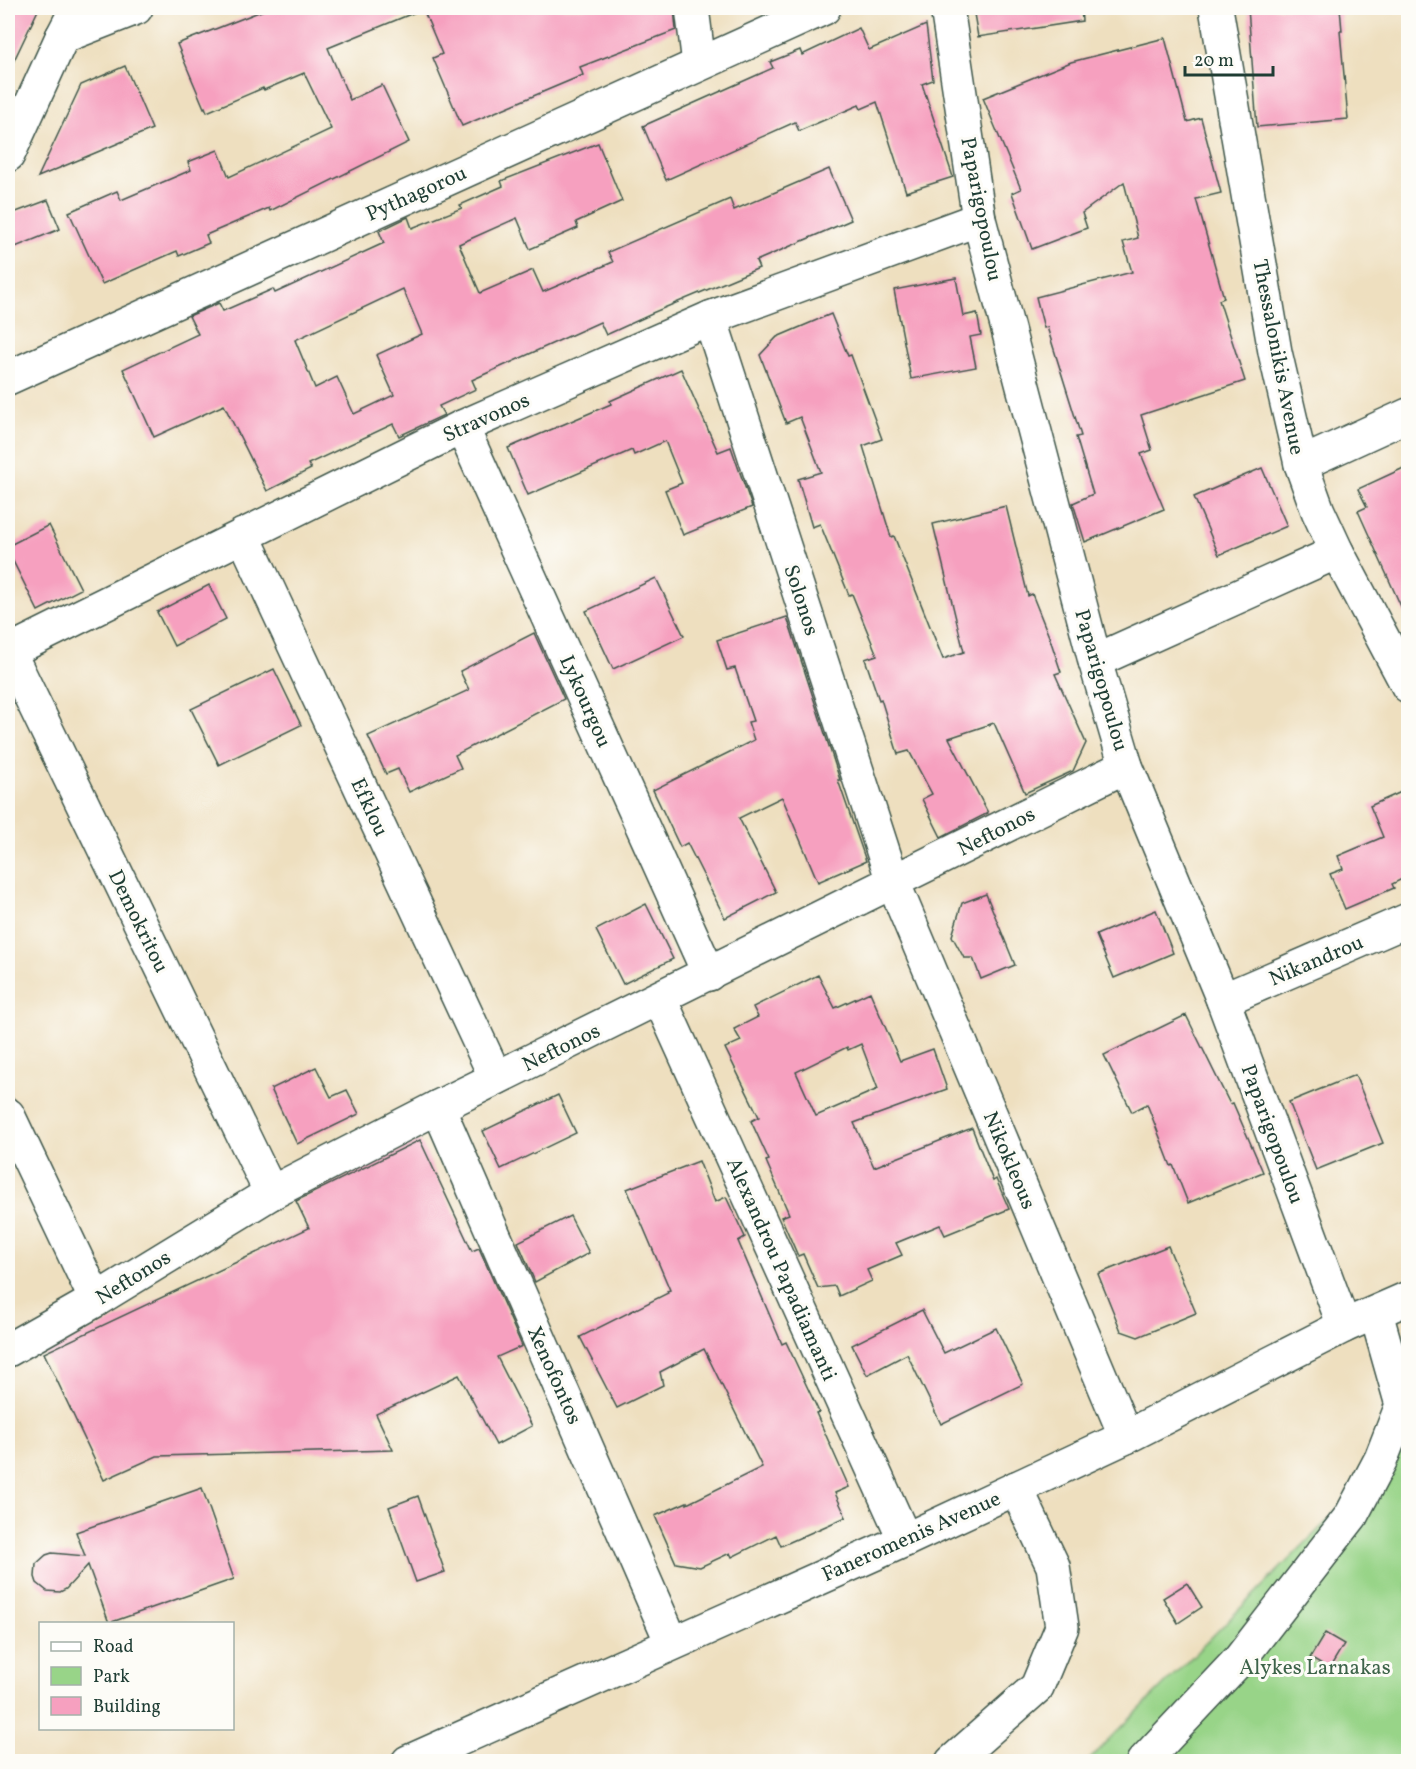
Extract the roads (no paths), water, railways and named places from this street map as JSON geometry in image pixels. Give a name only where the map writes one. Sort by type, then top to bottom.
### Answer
[{"type":"street","points":[[8,155],[62,37],[78,8]]},
{"type":"street","points":[[62,37],[136,8]]},
{"type":"street","points":[[692,8],[699,64]]},
{"type":"street","name":"Pythagorou","points":[[8,378],[824,8]]},
{"type":"street","name":"Paparigopoulou","points":[[946,8],[980,219],[1095,661],[1126,766],[1223,1000],[1344,1326]]},
{"type":"street","name":"Thessalonikis Avenue","points":[[1216,8],[1275,352],[1301,464],[1318,511],[1337,552],[1405,670]]},
{"type":"street","name":"Stravonos","points":[[8,651],[462,427],[710,318],[980,219]]},
{"type":"street","name":"Solonos","points":[[710,318],[893,882]]},
{"type":"street","points":[[1301,464],[1408,415]]},
{"type":"street","name":"Lykourgou","points":[[462,427],[709,974]]},
{"type":"street","name":"Efklou","points":[[243,535],[496,1078]]},
{"type":"street","points":[[1095,661],[1337,552]]},
{"type":"street","name":"Demokritou","points":[[8,651],[271,1193]]},
{"type":"street","name":"Neftonos","points":[[8,1350],[96,1300],[271,1193],[496,1078],[660,999],[1126,766]]},
{"type":"street","name":"Nikokleous","points":[[893,882],[1126,1437]]},
{"type":"street","name":"Nikandrou","points":[[1223,1000],[1408,920]]},
{"type":"street","name":"Alexandrou Papadiamanti","points":[[660,999],[904,1540]]},
{"type":"street","name":"Xenofontos","points":[[438,1107],[672,1643]]},
{"type":"street","points":[[8,1115],[96,1300]]},
{"type":"street","name":"Faneromenis Avenue","points":[[408,1761],[904,1540],[1126,1437],[1344,1326],[1408,1298]]},
{"type":"street","points":[[1143,1761],[1240,1659],[1351,1516],[1382,1459],[1402,1405],[1376,1313]]},
{"type":"street","points":[[952,1761],[1037,1687],[1062,1627],[1053,1566],[1016,1488]]},
{"type":"park label","name":"Alykes Larnakas","points":[[1315,1667]]}]
